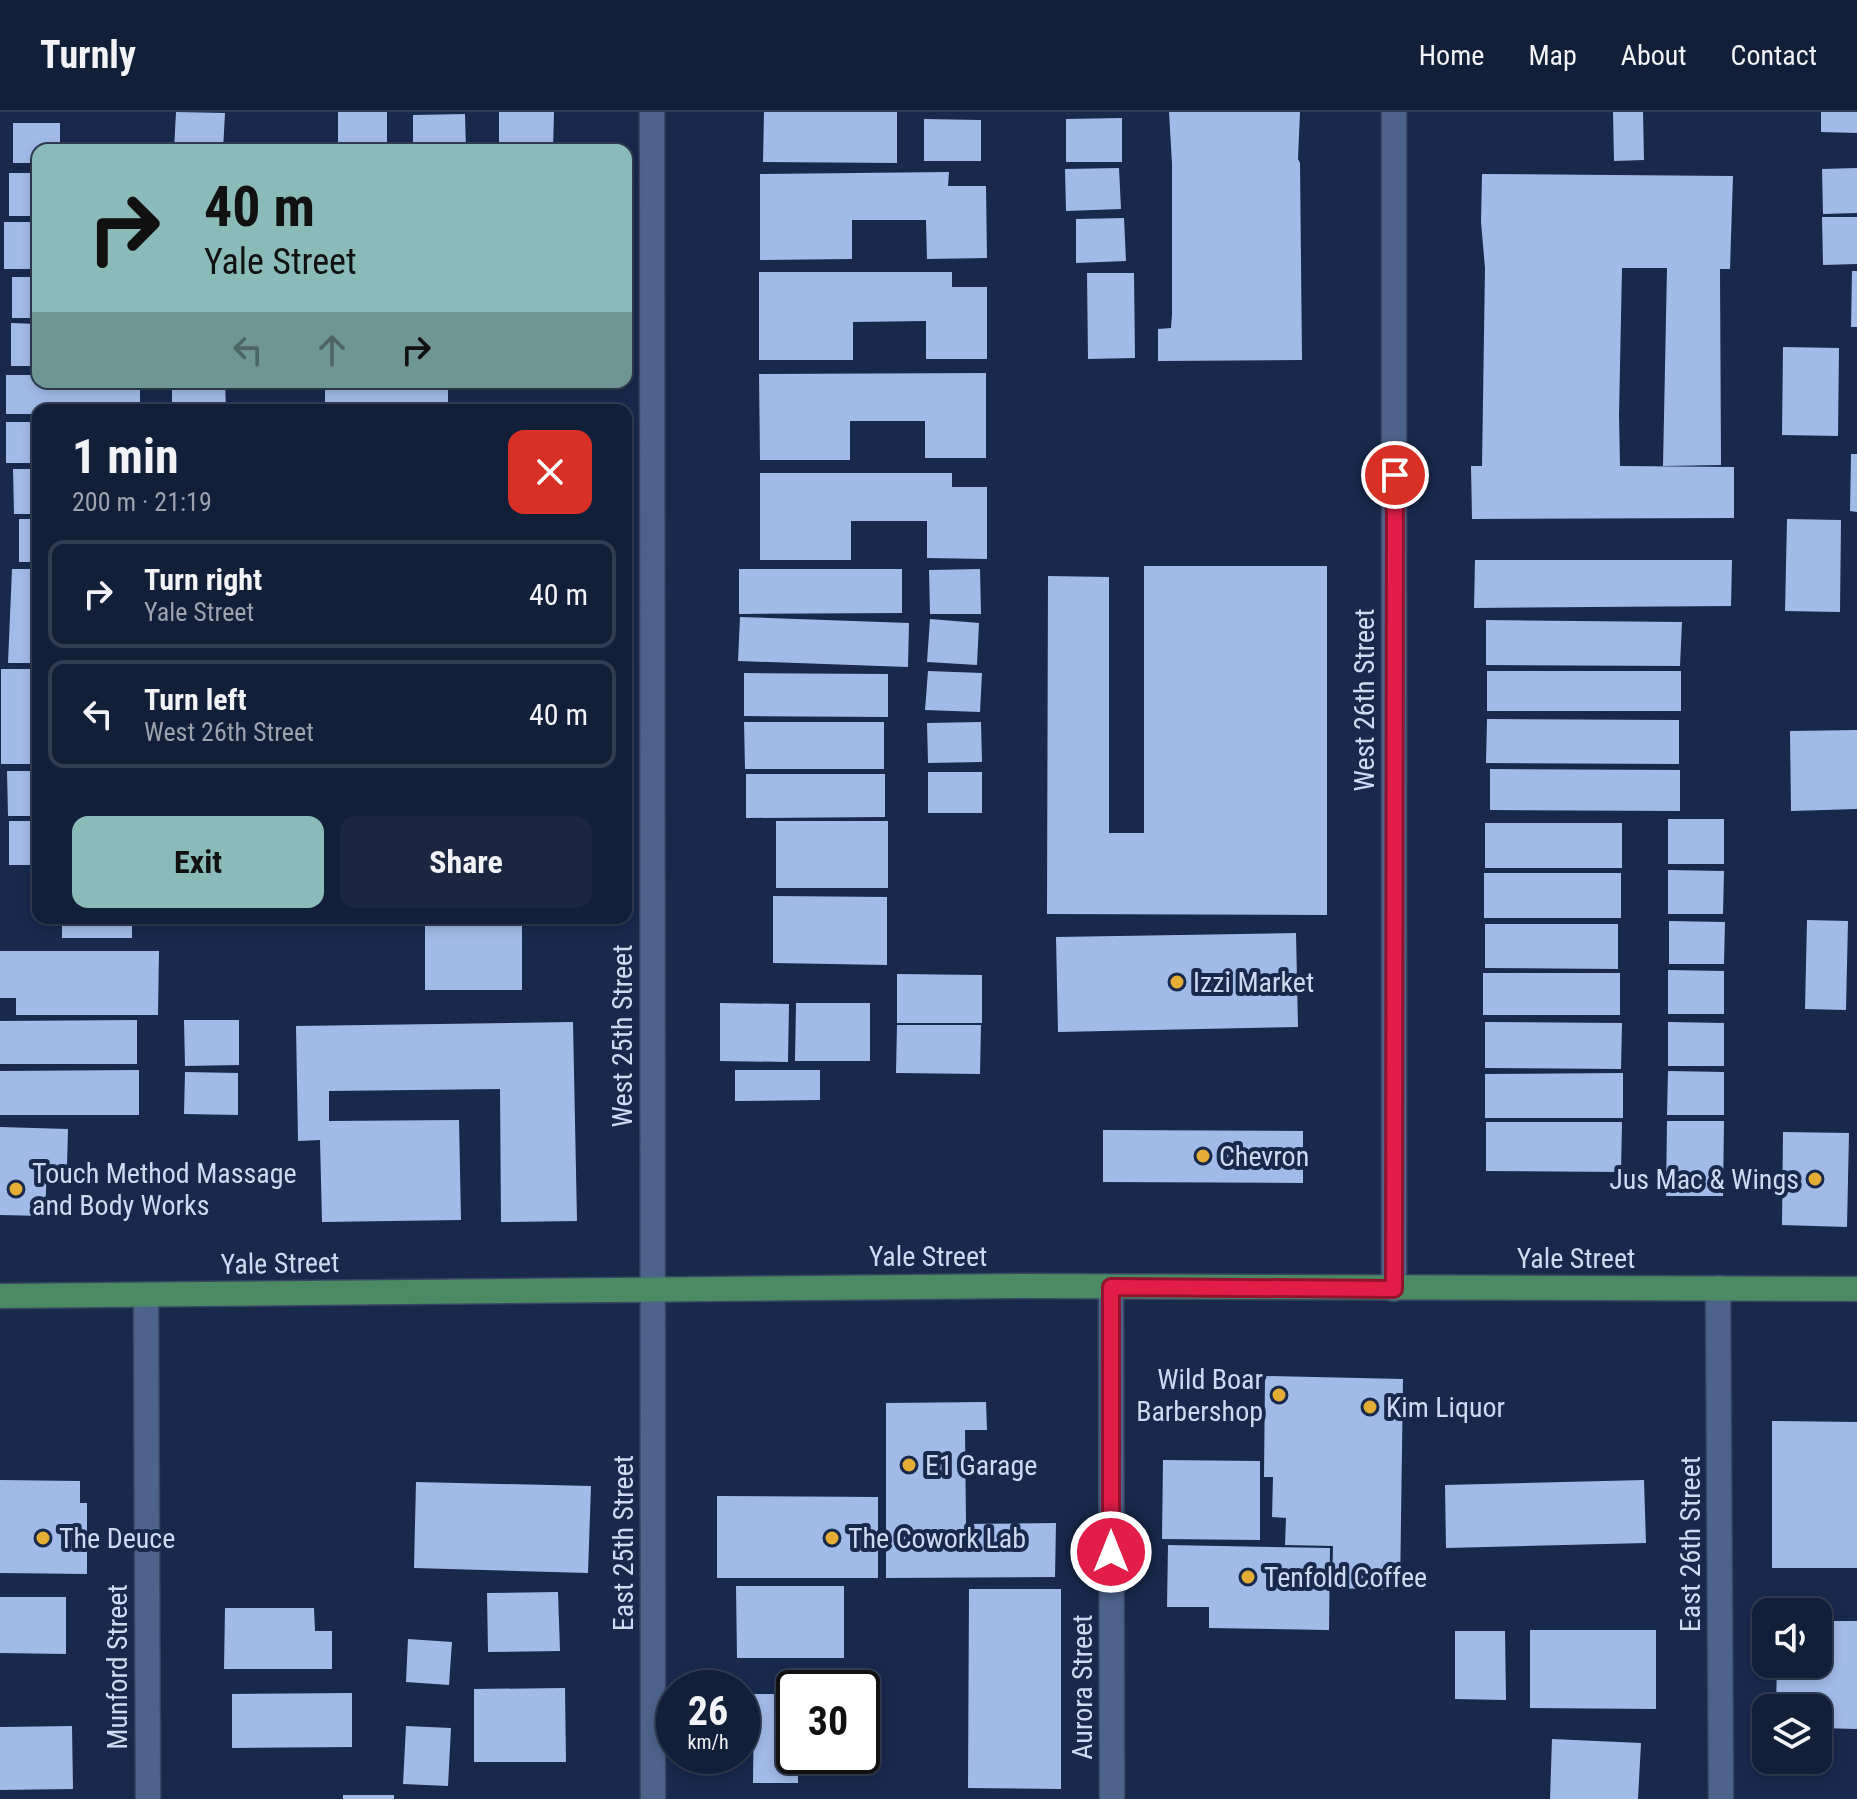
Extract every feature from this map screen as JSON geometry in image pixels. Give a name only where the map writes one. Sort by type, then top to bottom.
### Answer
[{"type":"main road","name":"Yale Street","points":[[0,1296],[653,1288],[1857,1289]]},
{"type":"street","name":"West 25th Street","points":[[652,112],[653,1288]]},
{"type":"street","name":"West 26th Street","points":[[1394,112],[1394,1289]]},
{"type":"street","name":"Aurora Street","points":[[1111,1287],[1112,1799]]},
{"type":"street","name":"East 25th Street","points":[[653,1288],[653,1799]]},
{"type":"street","name":"East 26th Street","points":[[1718,1288],[1721,1799]]},
{"type":"street","name":"Munford Street","points":[[146,1295],[148,1799]]},
{"type":"building","points":[[176,112],[225,113],[223,144],[174,144]]},
{"type":"building","points":[[338,112],[387,112],[387,144],[338,144]]},
{"type":"building","points":[[499,112],[554,112],[553,144],[499,144]]},
{"type":"building","points":[[764,112],[897,112],[897,163],[763,162]]},
{"type":"building","points":[[1169,112],[1300,112],[1302,360],[1158,361],[1158,329],[1171,328],[1172,314]]},
{"type":"building","points":[[1613,112],[1643,112],[1644,160],[1614,161]]},
{"type":"building","points":[[1821,112],[1857,112],[1857,133],[1821,132]]},
{"type":"building","points":[[465,114],[466,144],[413,144],[413,115]]},
{"type":"building","points":[[1122,118],[1122,162],[1066,162],[1066,119]]},
{"type":"building","points":[[924,119],[981,120],[981,161],[924,161]]},
{"type":"building","points":[[13,123],[60,123],[60,144],[32,144],[32,163],[13,163]]},
{"type":"building","points":[[1119,168],[1121,209],[1066,211],[1065,169]]},
{"type":"building","points":[[1857,168],[1857,213],[1823,214],[1822,169]]},
{"type":"building","points":[[949,172],[948,186],[986,186],[987,258],[927,259],[926,220],[852,220],[852,259],[760,260],[760,174]]},
{"type":"building","points":[[9,173],[32,173],[32,216],[9,216]]},
{"type":"building","points":[[1482,174],[1733,176],[1730,269],[1720,269],[1721,465],[1663,466],[1667,268],[1622,268],[1619,415],[1620,466],[1734,467],[1734,518],[1472,519],[1471,466],[1482,466],[1485,268],[1481,222]]},
{"type":"building","points":[[1822,217],[1857,217],[1857,264],[1823,265]]},
{"type":"building","points":[[1124,218],[1126,261],[1076,263],[1076,219]]},
{"type":"building","points":[[4,222],[32,222],[32,269],[4,269]]},
{"type":"building","points":[[1852,271],[1857,271],[1857,327],[1851,327]]},
{"type":"building","points":[[759,272],[952,272],[952,287],[987,287],[987,359],[926,359],[926,321],[853,322],[853,360],[759,360]]},
{"type":"building","points":[[1087,273],[1134,273],[1135,358],[1088,359]]},
{"type":"building","points":[[12,277],[32,277],[32,318],[12,318]]},
{"type":"building","points":[[11,323],[32,324],[32,366],[11,366]]},
{"type":"building","points":[[1783,347],[1839,348],[1838,436],[1782,435]]},
{"type":"building","points":[[986,373],[986,458],[925,458],[925,421],[850,421],[850,460],[760,460],[759,374]]},
{"type":"building","points":[[6,375],[32,375],[32,388],[140,388],[140,404],[32,404],[32,414],[6,414]]},
{"type":"building","points":[[172,388],[225,388],[226,404],[172,404]]},
{"type":"building","points":[[325,388],[448,388],[448,404],[325,404]]},
{"type":"building","points":[[6,422],[32,422],[32,463],[6,463]]},
{"type":"building","points":[[1851,454],[1857,454],[1857,512],[1850,511]]},
{"type":"building","points":[[13,469],[32,469],[32,514],[14,514]]},
{"type":"building","points":[[760,473],[952,473],[952,487],[987,487],[987,559],[927,558],[927,521],[851,521],[851,560],[760,560]]},
{"type":"building","points":[[19,519],[32,519],[32,562],[19,562]]},
{"type":"building","points":[[1787,519],[1841,520],[1840,612],[1785,611]]},
{"type":"building","points":[[1475,560],[1732,560],[1731,606],[1474,608]]},
{"type":"building","points":[[1144,566],[1327,566],[1327,915],[1047,914],[1048,576],[1109,577],[1109,833],[1144,833]]},
{"type":"building","points":[[12,569],[32,569],[32,663],[8,663]]},
{"type":"building","points":[[739,569],[902,569],[902,613],[739,614]]},
{"type":"building","points":[[980,569],[981,614],[930,614],[929,570]]},
{"type":"building","points":[[740,617],[909,623],[908,667],[738,661]]},
{"type":"building","points":[[930,619],[979,623],[977,665],[927,662]]},
{"type":"building","points":[[1486,620],[1682,622],[1680,666],[1486,665]]},
{"type":"building","points":[[1,669],[32,669],[32,764],[1,764]]},
{"type":"building","points":[[928,671],[982,673],[980,712],[925,710]]},
{"type":"building","points":[[1487,671],[1681,671],[1681,711],[1487,711]]},
{"type":"building","points":[[744,673],[888,674],[888,717],[744,716]]},
{"type":"building","points":[[1487,719],[1679,720],[1679,764],[1486,763]]},
{"type":"building","points":[[744,722],[884,722],[884,769],[745,769]]},
{"type":"building","points":[[981,722],[982,762],[928,763],[927,723]]},
{"type":"building","points":[[1857,730],[1857,809],[1791,811],[1790,731]]},
{"type":"building","points":[[1490,769],[1680,770],[1680,811],[1490,810]]},
{"type":"building","points":[[7,771],[32,771],[32,816],[8,816]]},
{"type":"building","points":[[928,772],[982,772],[982,813],[928,813]]},
{"type":"building","points":[[746,774],[885,774],[885,817],[746,818]]},
{"type":"building","points":[[1668,819],[1724,819],[1724,864],[1668,864]]},
{"type":"building","points":[[9,821],[32,821],[32,865],[9,865]]},
{"type":"building","points":[[776,821],[888,821],[888,888],[776,888]]},
{"type":"building","points":[[1485,823],[1622,823],[1622,868],[1485,868]]},
{"type":"building","points":[[1668,870],[1724,871],[1723,914],[1668,914]]},
{"type":"building","points":[[1484,873],[1621,873],[1621,918],[1484,918]]},
{"type":"building","points":[[773,896],[887,897],[887,965],[773,963]]},
{"type":"building","points":[[1807,920],[1848,921],[1846,1010],[1805,1009]]},
{"type":"building","points":[[1669,921],[1725,922],[1724,964],[1669,964]]},
{"type":"building","points":[[62,924],[132,924],[132,938],[62,938]]},
{"type":"building","points":[[1485,924],[1618,924],[1618,969],[1485,968]]},
{"type":"building","points":[[425,926],[522,926],[522,990],[425,990]]},
{"type":"building","name":"Izzi Market","points":[[1296,933],[1298,1027],[1058,1032],[1056,937]]},
{"type":"building","points":[[0,951],[159,951],[158,1015],[16,1015],[16,998],[0,998]]},
{"type":"building","points":[[1668,970],[1724,971],[1724,1014],[1668,1014]]},
{"type":"building","points":[[1483,973],[1620,973],[1620,1015],[1483,1015]]},
{"type":"building","points":[[897,974],[982,975],[982,1023],[897,1023]]},
{"type":"building","points":[[720,1003],[789,1004],[788,1062],[720,1061]]},
{"type":"building","points":[[796,1003],[870,1003],[870,1061],[795,1061]]},
{"type":"building","points":[[137,1020],[137,1064],[0,1064],[0,1021]]},
{"type":"building","points":[[184,1020],[239,1020],[239,1065],[185,1066]]},
{"type":"building","points":[[573,1022],[577,1221],[501,1222],[500,1089],[329,1091],[329,1121],[459,1120],[461,1220],[322,1222],[320,1140],[298,1141],[296,1026]]},
{"type":"building","points":[[1485,1022],[1622,1023],[1621,1069],[1485,1068]]},
{"type":"building","points":[[1668,1022],[1724,1023],[1724,1066],[1668,1066]]},
{"type":"building","points":[[897,1025],[981,1025],[980,1074],[896,1073]]},
{"type":"building","points":[[139,1070],[139,1115],[0,1115],[0,1071]]},
{"type":"building","points":[[735,1070],[820,1070],[820,1100],[735,1101]]},
{"type":"building","points":[[1668,1071],[1724,1072],[1724,1115],[1667,1115]]},
{"type":"building","points":[[185,1072],[238,1073],[238,1115],[184,1114]]},
{"type":"building","points":[[1623,1073],[1623,1118],[1485,1118],[1485,1074]]},
{"type":"building","points":[[1667,1121],[1724,1121],[1723,1196],[1666,1196]]},
{"type":"building","points":[[1486,1122],[1622,1122],[1621,1172],[1486,1171]]},
{"type":"building","points":[[0,1127],[68,1129],[67,1166],[47,1166],[45,1216],[0,1215]]},
{"type":"building","name":"Chevron","points":[[1103,1130],[1303,1131],[1303,1183],[1103,1182]]},
{"type":"building","name":"Jus Mac & Wings","points":[[1783,1132],[1849,1133],[1847,1227],[1782,1225]]},
{"type":"building","points":[[1265,1376],[1403,1379],[1400,1590],[1332,1588],[1333,1546],[1285,1545],[1286,1518],[1272,1517],[1273,1477],[1264,1477]]},
{"type":"building","points":[[986,1402],[987,1430],[965,1430],[966,1524],[1056,1523],[1055,1577],[886,1578],[886,1403]]},
{"type":"building","points":[[1772,1421],[1857,1422],[1857,1568],[1772,1568]]},
{"type":"building","points":[[1163,1460],[1260,1461],[1260,1540],[1162,1539]]},
{"type":"building","name":"The Deuce","points":[[0,1480],[80,1481],[80,1503],[87,1503],[87,1574],[0,1573]]},
{"type":"building","points":[[1644,1480],[1646,1543],[1446,1548],[1445,1485]]},
{"type":"building","points":[[416,1482],[591,1486],[588,1573],[414,1568]]},
{"type":"building","points":[[717,1496],[878,1497],[878,1578],[717,1578]]},
{"type":"building","name":"Tenfold Coffee","points":[[1168,1545],[1330,1548],[1329,1630],[1209,1628],[1209,1607],[1167,1607]]},
{"type":"building","points":[[736,1586],[844,1586],[844,1658],[737,1658]]},
{"type":"building","points":[[969,1589],[1061,1589],[1061,1789],[968,1788]]},
{"type":"building","points":[[558,1592],[560,1651],[488,1652],[487,1593]]},
{"type":"building","points":[[0,1597],[66,1597],[66,1654],[0,1653]]},
{"type":"building","points":[[225,1608],[314,1608],[315,1631],[332,1631],[332,1669],[224,1669]]},
{"type":"building","points":[[1832,1621],[1857,1621],[1857,1729],[1832,1728],[1832,1694],[1776,1694],[1777,1678],[1832,1678]]},
{"type":"building","points":[[1530,1630],[1656,1630],[1656,1709],[1530,1708]]},
{"type":"building","points":[[1455,1631],[1505,1631],[1506,1700],[1455,1699]]},
{"type":"building","points":[[408,1639],[452,1642],[449,1685],[406,1682]]},
{"type":"building","points":[[565,1688],[566,1762],[474,1762],[474,1689]]},
{"type":"building","points":[[352,1693],[352,1747],[232,1748],[232,1694]]},
{"type":"building","points":[[760,1694],[776,1694],[776,1774],[798,1774],[798,1783],[753,1783],[753,1774],[760,1774]]},
{"type":"building","points":[[72,1726],[73,1789],[0,1790],[0,1727]]},
{"type":"building","points":[[406,1726],[451,1728],[448,1786],[403,1784]]},
{"type":"building","points":[[1552,1739],[1641,1743],[1638,1799],[1550,1799]]},
{"type":"building","points":[[343,1795],[394,1795],[394,1799],[343,1799]]},
{"type":"place","name":"Izzi Market","points":[[1177,982]]},
{"type":"place","name":"Chevron","points":[[1203,1156]]},
{"type":"place","name":"Jus Mac & Wings","points":[[1815,1179]]},
{"type":"place","name":"Touch Method Massage and Body Works","points":[[16,1189]]},
{"type":"place","name":"Wild Boar Barbershop","points":[[1279,1395]]},
{"type":"place","name":"Kim Liquor","points":[[1370,1407]]},
{"type":"place","name":"E1 Garage","points":[[909,1465]]},
{"type":"place","name":"The Deuce","points":[[43,1538]]},
{"type":"place","name":"The Cowork Lab","points":[[832,1538]]},
{"type":"place","name":"Tenfold Coffee","points":[[1248,1577]]},
{"type":"route","points":[[1111,1552],[1111,1287],[1394,1289],[1395,475]]}]
